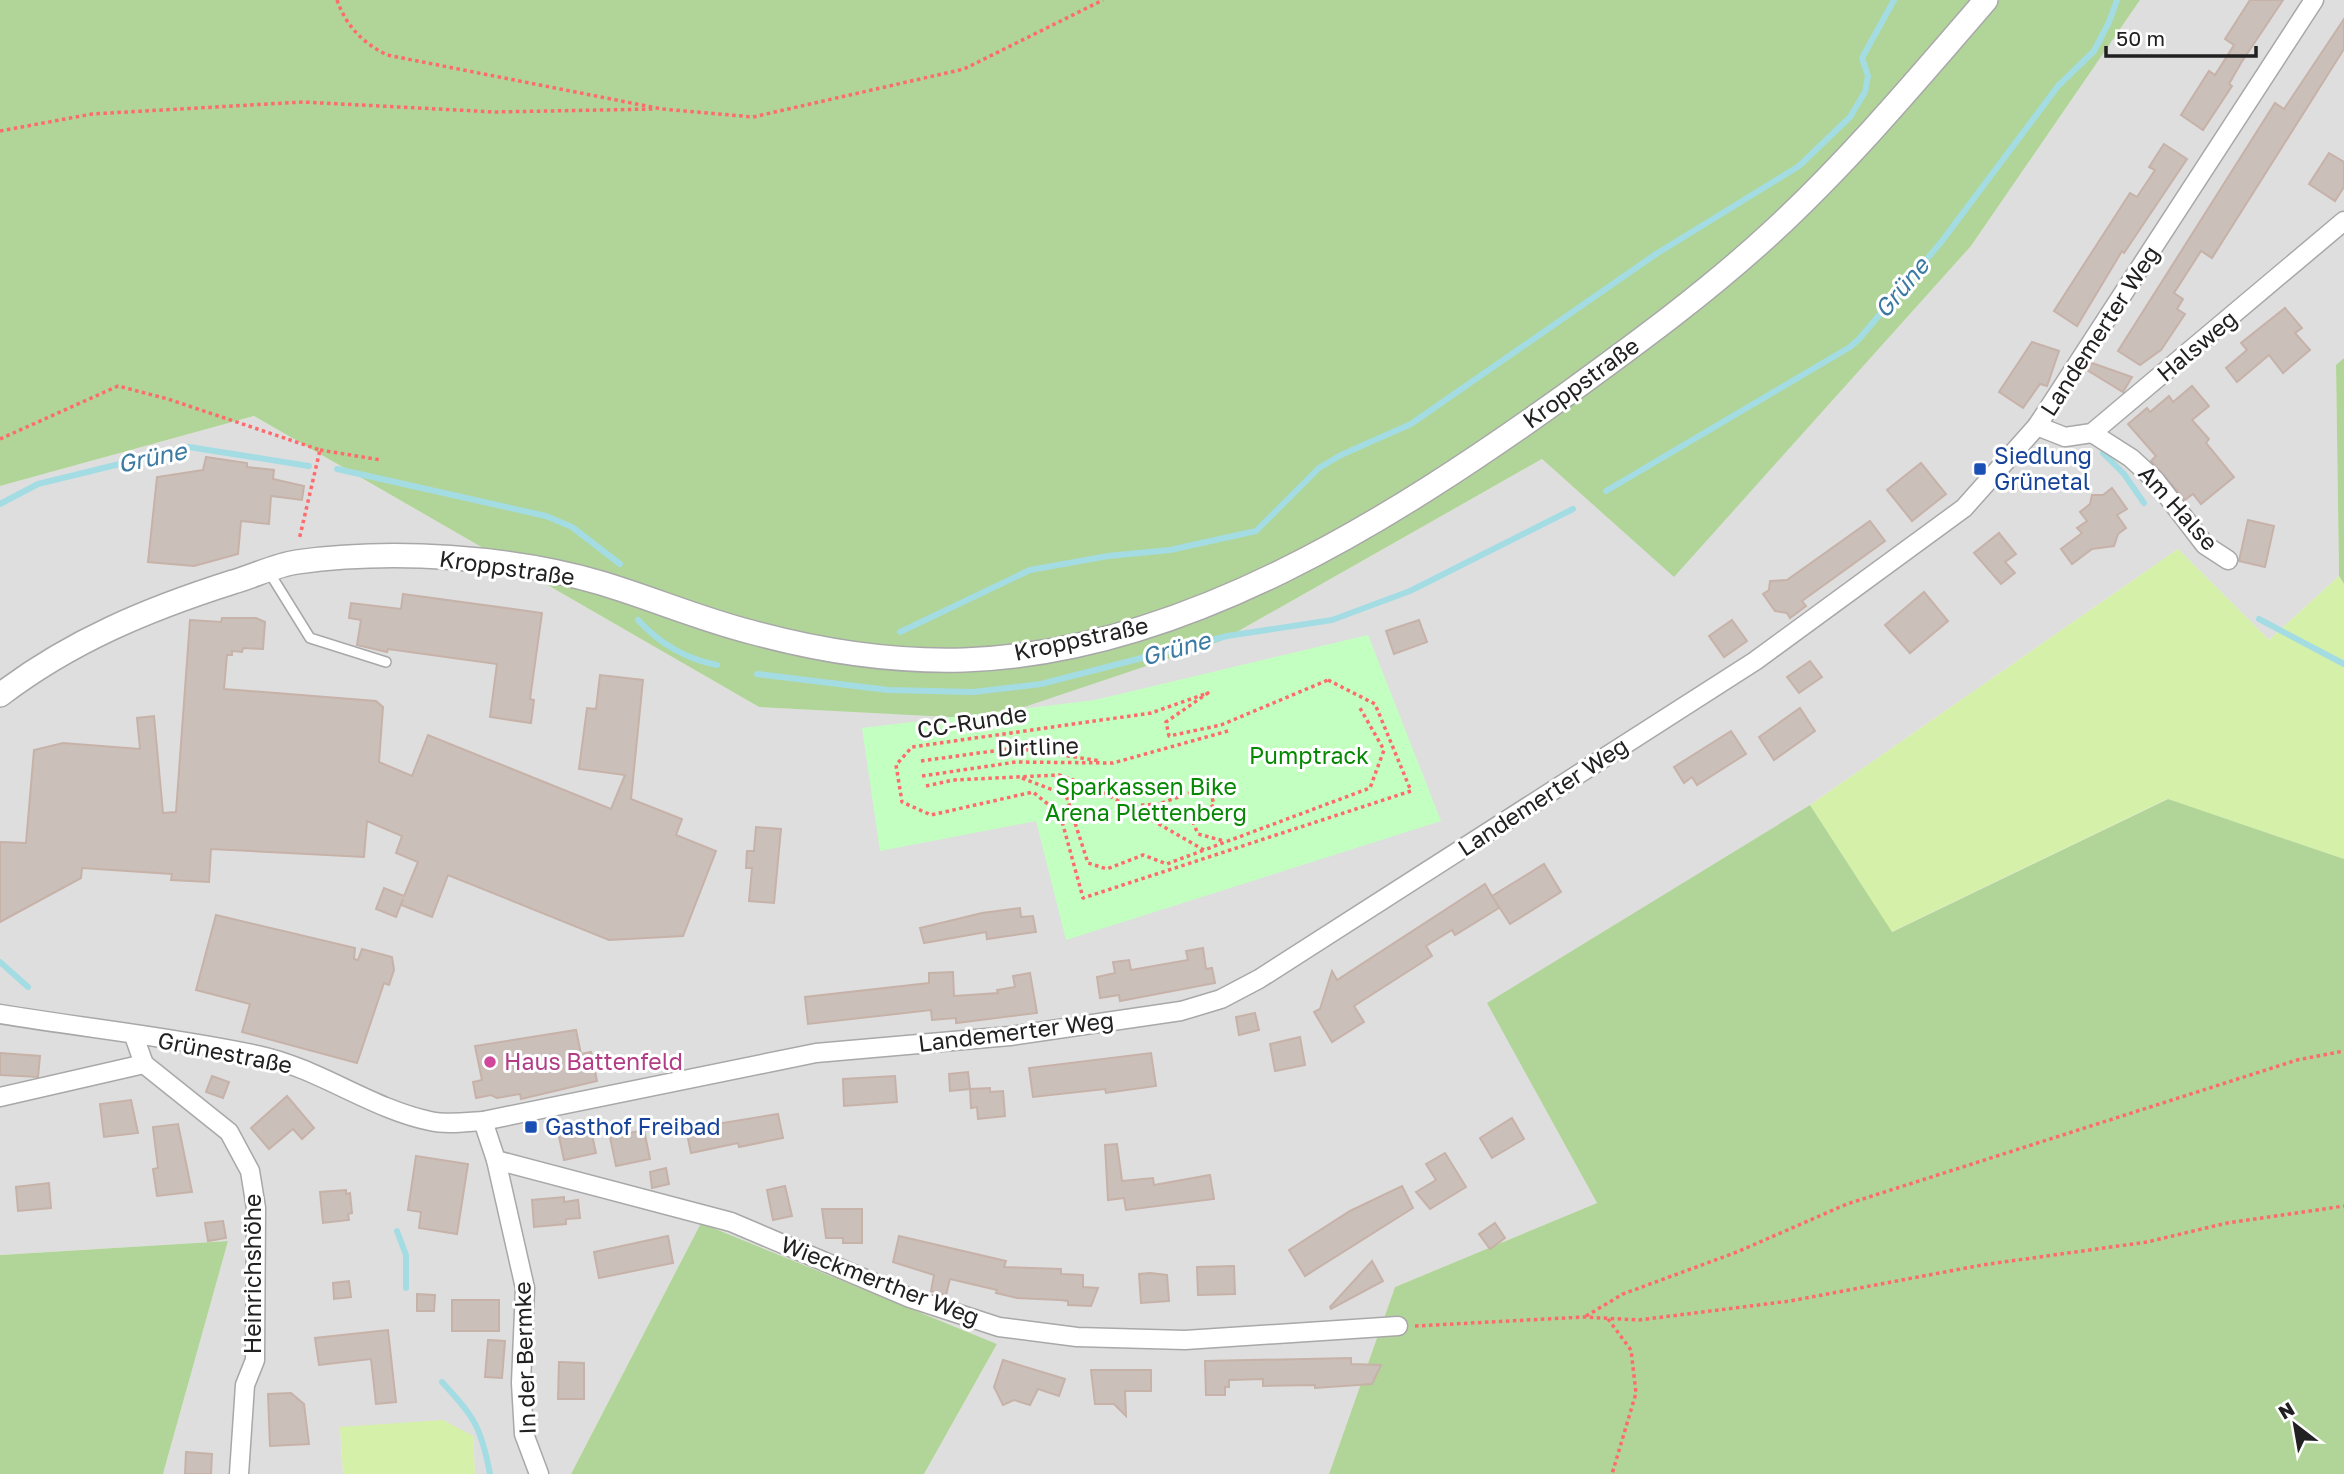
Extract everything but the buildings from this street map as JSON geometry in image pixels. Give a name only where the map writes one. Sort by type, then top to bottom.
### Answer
[{"type":"street","name":"Kroppstraße","points":[[0,695],[28,674],[96,633],[168,602],[293,562],[389,557],[459,558],[530,568],[595,581],[752,633],[886,658],[967,660],[1051,650],[1137,630],[1227,596],[1288,568],[1374,519],[1499,442],[1673,316],[1771,233],[1846,159],[1986,0]]},
{"type":"street","name":"Landemerter Weg","points":[[483,1121],[816,1052],[1010,1036],[1181,1012],[1221,999],[1259,979],[1755,661],[1964,508],[2037,426],[2314,0]]},
{"type":"street","name":"Halsweg","points":[[2092,433],[2344,221]]},
{"type":"street","points":[[2037,426],[2065,437],[2092,433]]},
{"type":"street","name":"Am Halse","points":[[2092,433],[2132,458],[2155,480],[2205,545],[2228,560]]},
{"type":"street","name":"Grünestraße","points":[[0,1014],[258,1055],[306,1069],[363,1098],[432,1122],[483,1121]]},
{"type":"street","points":[[0,1097],[144,1065],[134,1036]]},
{"type":"street","name":"Heinrichshöhe","points":[[144,1065],[229,1132],[250,1171],[256,1208],[255,1360],[245,1385],[239,1474]]},
{"type":"street","points":[[483,1121],[496,1160]]},
{"type":"street","name":"Wieckmerther Weg","points":[[496,1160],[731,1222],[910,1298],[999,1327],[1077,1337],[1185,1340],[1398,1326]]},
{"type":"street","name":"In der Bermke","points":[[496,1160],[526,1289],[521,1383],[524,1434],[538,1474]]},
{"type":"lane","points":[[268,570],[310,638],[386,662]]},
{"type":"path","points":[[337,0],[351,27],[366,44],[387,55],[662,109],[752,117],[964,69],[1103,0]]},
{"type":"path","points":[[0,131],[92,114],[303,102],[495,112],[662,109]]},
{"type":"path","points":[[0,439],[118,386],[168,399],[320,450],[380,460]]},
{"type":"path","points":[[293,562],[320,450]]},
{"type":"path","name":"CC-Runde","points":[[1328,680],[1375,704],[1411,791],[1083,898],[1059,814],[1033,792],[931,815],[902,802],[896,765],[912,747],[1151,713],[1208,693],[1166,722],[1170,736],[1221,725],[1328,680]]},
{"type":"path","points":[[1018,777],[1066,794],[1088,863],[1107,869],[1143,855],[1167,864],[1370,788],[1384,750],[1360,708]]},
{"type":"path","name":"Dirtline","points":[[922,776],[1016,762],[1113,763],[1228,732]]},
{"type":"path","name":"Dirtline","points":[[920,761],[1015,748],[1113,763]]},
{"type":"path","points":[[926,786],[953,780],[1059,775],[1096,788],[1204,850]]},
{"type":"path","points":[[1127,806],[1159,804],[1209,786],[1214,805],[1192,820],[1198,834],[1226,842]]},
{"type":"path","points":[[1584,1317],[1623,1294],[1737,1252],[1858,1200],[2297,1060],[2344,1051]]},
{"type":"path","points":[[1398,1326],[1584,1317],[1639,1320],[1790,1301],[1982,1265],[2147,1242],[2227,1223],[2344,1206]]},
{"type":"path","points":[[1607,1318],[1631,1350],[1636,1393],[1612,1474]]},
{"type":"shaded area","points":[[2140,0],[2344,0],[2344,358],[2336,366],[2339,576],[2269,640],[2178,549],[1810,805],[1488,1003],[1597,1203],[1395,1287],[1329,1474],[924,1474],[997,1344],[701,1223],[571,1474],[475,1474],[473,1436],[340,1427],[343,1474],[163,1474],[228,1241],[0,1255],[0,486],[254,416],[759,707],[988,718],[1221,641],[1542,459],[1674,576],[1971,246]]},
{"type":"green space","points":[[0,0],[2140,0],[1971,246],[1674,577],[1542,459],[1221,641],[988,719],[759,707],[254,416],[0,486]]},
{"type":"green space","points":[[2344,358],[2344,584],[2339,576],[2336,365]]},
{"type":"green space","points":[[2178,549],[2269,640],[2339,576],[2344,584],[2344,859],[2167,799],[1891,932],[1810,805]]},
{"type":"green space","name":"Sparkassen Bike Arena Plettenberg","points":[[1368,635],[1441,821],[1066,940],[1036,821],[880,851],[862,728],[1095,700]]},
{"type":"green space","points":[[2168,799],[2344,859],[2344,1474],[1329,1474],[1395,1287],[1597,1203],[1487,1003],[1810,805],[1892,932]]},
{"type":"green space","points":[[701,1223],[997,1344],[924,1474],[571,1474]]},
{"type":"green space","points":[[228,1241],[163,1474],[0,1474],[0,1255]]},
{"type":"green space","points":[[443,1420],[473,1436],[475,1474],[343,1474],[340,1427]]},
{"type":"waterway","points":[[900,632],[1030,570],[1108,556],[1170,550],[1256,531],[1319,468],[1341,455],[1411,424],[1656,254],[1799,166],[1850,117],[1865,92],[1868,76],[1862,58],[1894,0]]},
{"type":"waterway","name":"Grüne","points":[[1606,491],[1850,347],[1859,339],[1942,241],[2058,86],[2094,51],[2117,0]]},
{"type":"waterway","name":"Grüne","points":[[0,504],[38,484],[189,447],[309,466]]},
{"type":"waterway","points":[[2103,453],[2124,474],[2144,503]]},
{"type":"waterway","name":"Grüne","points":[[337,469],[546,516],[572,527],[620,564]]},
{"type":"waterway","name":"Grüne","points":[[757,674],[888,690],[973,692],[1041,684],[1227,636],[1332,620],[1410,591],[1573,509]]},
{"type":"waterway","points":[[2259,619],[2344,664]]},
{"type":"waterway","name":"Grüne","points":[[638,620],[674,649],[717,665]]},
{"type":"waterway","points":[[0,962],[28,987]]},
{"type":"waterway","points":[[397,1231],[406,1255],[406,1288]]},
{"type":"waterway","points":[[442,1382],[475,1423],[490,1474]]},
{"type":"place","name":"Siedlung Grünetal","points":[[1980,469]]},
{"type":"place","name":"Haus Battenfeld","points":[[490,1062]]},
{"type":"place","name":"Gasthof Freibad","points":[[531,1127]]},
{"type":"park label","name":"Pumptrack","points":[[1309,756]]}]
